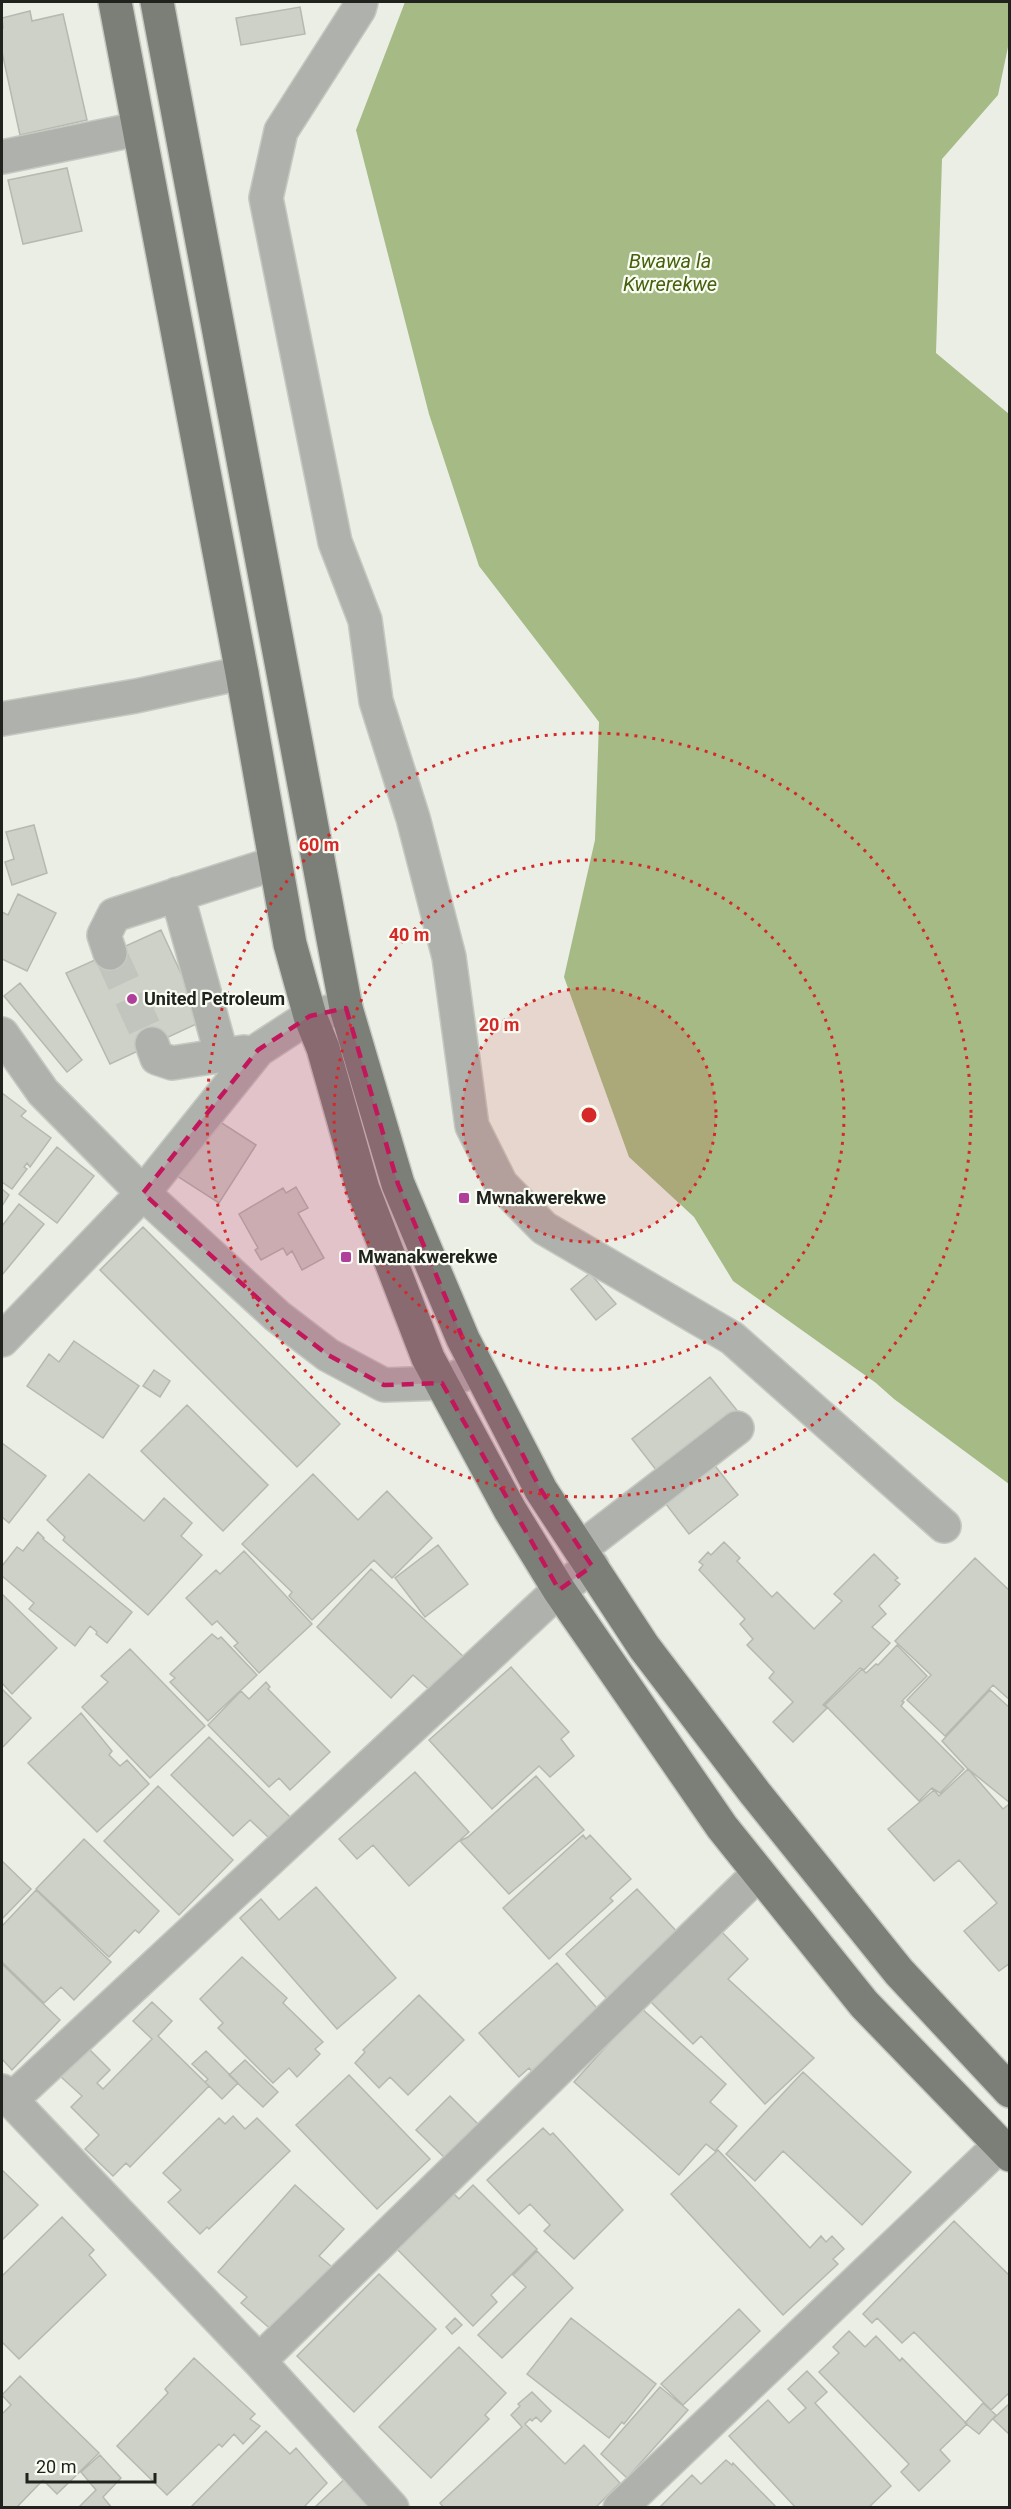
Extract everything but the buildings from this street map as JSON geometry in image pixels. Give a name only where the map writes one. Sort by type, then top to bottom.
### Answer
[{"type":"main road","points":[[115,2],[242,673],[290,944],[310,1016],[323,1048],[363,1189],[428,1358],[510,1510],[559,1590],[722,1827],[864,2004],[1004,2150]]},
{"type":"main road","points":[[158,2],[346,1008],[398,1184],[477,1369],[541,1490],[644,1647],[755,1792],[899,1972],[1010,2091]]},
{"type":"street","points":[[361,2],[359,9],[281,132],[266,198],[335,542],[365,620],[376,701],[413,818],[449,957],[472,1126],[501,1184],[544,1228],[732,1338],[944,1526]]},
{"type":"street","points":[[2,157],[138,129]]},
{"type":"street","points":[[2,719],[136,696],[242,673]]},
{"type":"street","points":[[110,953],[104,934],[114,915],[276,863]]},
{"type":"street","points":[[177,894],[222,1056]]},
{"type":"street","points":[[2,1340],[143,1193],[258,1050],[310,1016],[346,1008]]},
{"type":"street","points":[[2,1034],[43,1092],[143,1193],[277,1316],[328,1355],[384,1385],[442,1383],[477,1369]]},
{"type":"street","points":[[152,1044],[157,1058],[172,1064],[258,1050]]},
{"type":"street","points":[[392,2508],[259,2361],[6,2095],[559,1590],[586,1558],[737,1428]]},
{"type":"street","points":[[259,2361],[758,1874]]},
{"type":"street","points":[[620,2508],[1004,2150]]},
{"type":"highlighted area","points":[[346,1008],[398,1184],[463,1339],[541,1490],[592,1566],[559,1590],[442,1383],[384,1385],[328,1355],[277,1316],[143,1193],[258,1050],[310,1016]]},
{"type":"water","name":"Bwawa la Kwrerekwe","points":[[405,2],[1009,2],[1009,42],[998,95],[942,159],[936,353],[1009,414],[1009,1484],[894,1399],[876,1383],[733,1281],[694,1217],[629,1157],[564,977],[595,840],[599,722],[479,566],[429,414],[356,130]]},
{"type":"tunnel","points":[[110,953],[152,1044]]},
{"type":"place","name":"United Petroleum","points":[[132,999]]},
{"type":"place","name":"Mwnakwerekwe","points":[[464,1198]]},
{"type":"place","name":"Mwanakwerekwe","points":[[346,1257]]}]
